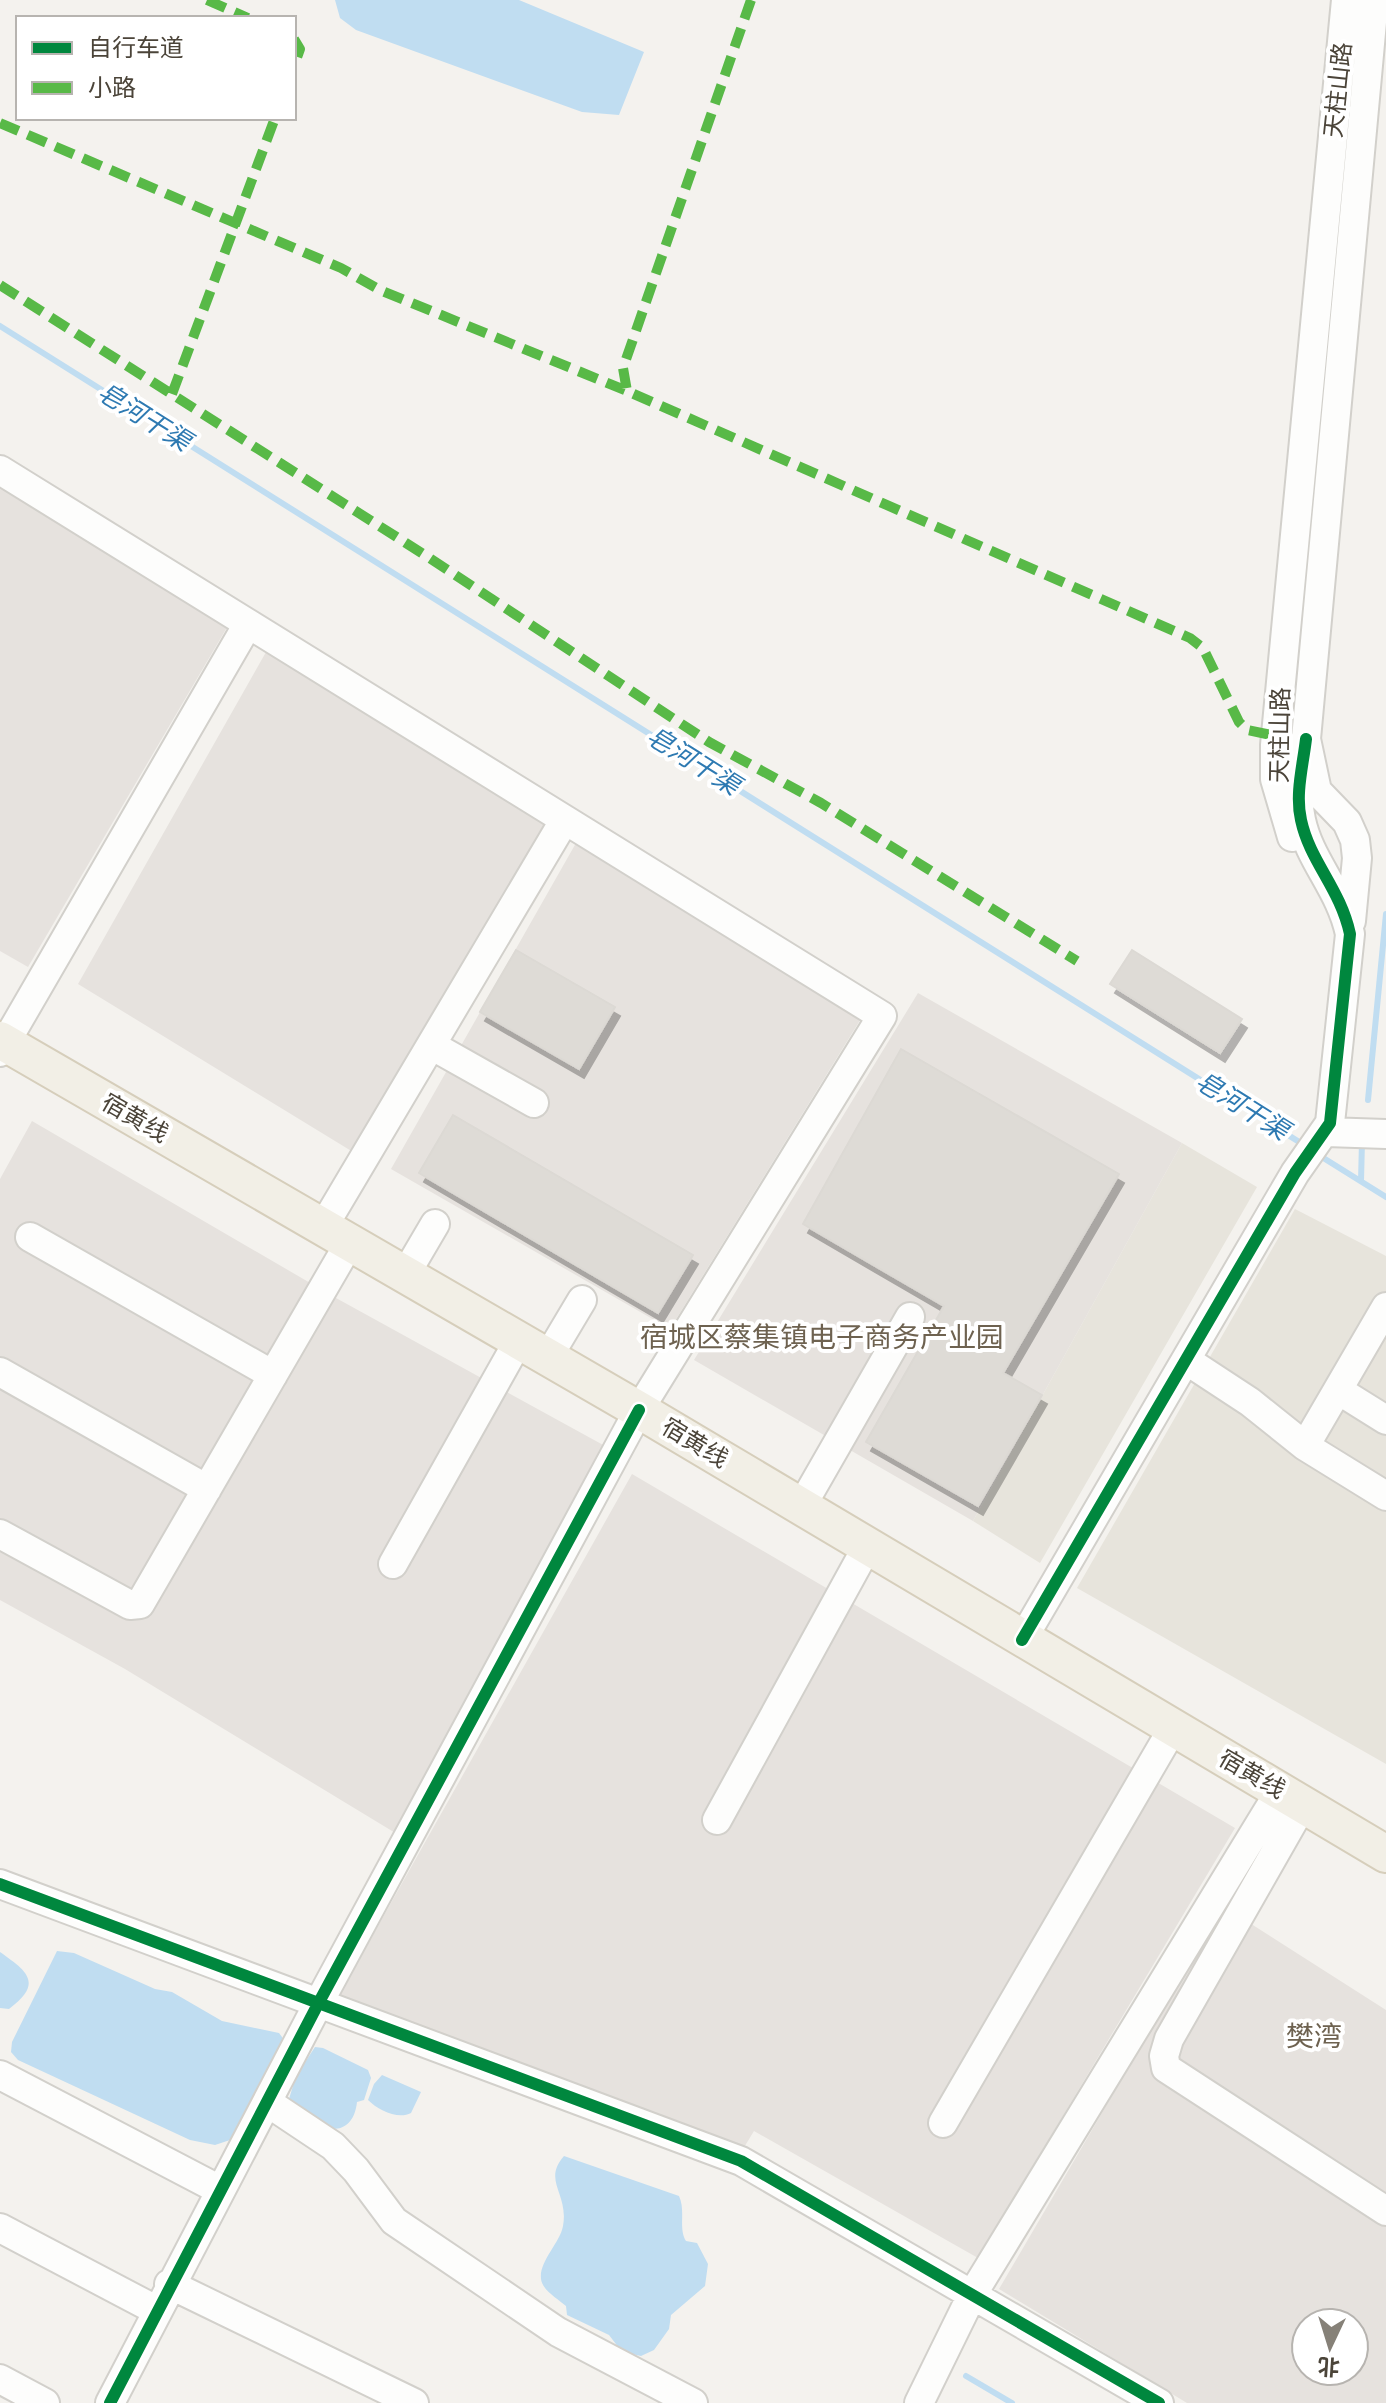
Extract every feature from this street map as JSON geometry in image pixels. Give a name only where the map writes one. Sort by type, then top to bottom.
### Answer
[{"type":"main road","name":"宿黄线","points":[[2,1045],[534,1348],[1386,1854]]},
{"type":"street","name":"天柱山路","points":[[1346,0],[1278,705],[1275,779],[1284,820],[1302,859],[1350,934]]},
{"type":"street","name":"天柱山路","points":[[1350,934],[1357,858],[1355,840],[1347,822],[1317,791],[1306,739],[1374,0]]},
{"type":"street","points":[[0,470],[882,1016],[639,1410],[318,2004],[169,2284],[110,2403]]},
{"type":"street","points":[[2,1045],[248,624]]},
{"type":"street","points":[[1022,1640],[1295,1173],[1324,1134],[1331,1117],[1350,934],[1344,906],[1311,850],[1300,818],[1299,791],[1306,739]]},
{"type":"street","points":[[0,1534],[130,1605],[140,1604],[273,1375],[336,1234],[431,1045],[564,821]]},
{"type":"street","points":[[431,1045],[534,1103]]},
{"type":"street","points":[[1324,1134],[1386,1134]]},
{"type":"street","points":[[405,1275],[435,1224]]},
{"type":"street","points":[[30,1237],[273,1375]]},
{"type":"street","points":[[393,1564],[534,1348],[582,1300]]},
{"type":"street","points":[[1305,1446],[1338,1390],[1378,1340],[1386,1307]]},
{"type":"street","points":[[801,1507],[910,1317]]},
{"type":"street","points":[[1186,1360],[1250,1402],[1305,1446],[1386,1496]]},
{"type":"street","points":[[0,1372],[207,1489]]},
{"type":"street","points":[[1338,1390],[1386,1420]]},
{"type":"street","points":[[717,1820],[867,1547]]},
{"type":"street","points":[[943,2123],[1173,1728]]},
{"type":"street","points":[[1291,1797],[1169,2039],[1164,2056],[1166,2068],[1386,2211]]},
{"type":"street","points":[[919,2403],[972,2295],[1291,1797]]},
{"type":"street","points":[[0,1884],[741,2161],[1159,2403]]},
{"type":"street","points":[[0,2075],[220,2190]]},
{"type":"street","points":[[267,2102],[333,2146],[356,2170],[394,2221],[558,2332],[693,2403]]},
{"type":"street","points":[[0,2228],[156,2310]]},
{"type":"street","points":[[169,2284],[414,2403]]},
{"type":"street","points":[[0,2379],[45,2403]]},
{"type":"shaded area","points":[[0,485],[229,624],[28,967],[0,951]]},
{"type":"shaded area","points":[[270,645],[551,814],[353,1152],[78,984]]},
{"type":"shaded area","points":[[580,836],[862,1017],[670,1329],[391,1169]]},
{"type":"shaded area","points":[[918,993],[1182,1143],[973,1521],[694,1360]]},
{"type":"shaded area","points":[[32,1121],[336,1298],[605,1446],[397,1834],[125,1669],[0,1600],[0,1179]]},
{"type":"shaded area","points":[[1182,1143],[1257,1187],[1040,1563],[973,1521]]},
{"type":"shaded area","points":[[1295,1209],[1386,1256],[1386,1764],[1077,1588]]},
{"type":"shaded area","points":[[632,1474],[1235,1828],[978,2258],[754,2131],[743,2149],[337,1999]]},
{"type":"shaded area","points":[[1223,1906],[1386,2010],[1386,2403],[1187,2403],[999,2289]]},
{"type":"water","points":[[335,0],[519,0],[644,52],[619,115],[582,112],[356,30],[340,18]]},
{"type":"water","points":[[57,1951],[74,1953],[155,1989],[172,1992],[222,2021],[279,2033],[285,2041],[239,2137],[215,2145],[190,2140],[18,2060],[11,2052],[12,2042]]},
{"type":"water","points":[[0,1952],[18,1965],[28,1978],[26,1992],[9,2009],[0,2008]]},
{"type":"water","points":[[315,2047],[368,2070],[371,2078],[364,2100],[357,2102],[353,2116],[346,2125],[337,2129],[305,2118],[289,2099],[296,2076]]},
{"type":"water","points":[[382,2075],[421,2092],[411,2113],[388,2113],[368,2100],[374,2084]]},
{"type":"water","points":[[564,2156],[679,2196],[686,2241],[697,2243],[708,2264],[705,2286],[671,2315],[669,2329],[654,2350],[641,2356],[622,2352],[609,2335],[567,2315],[566,2306],[542,2283],[543,2266],[563,2226],[563,2205],[555,2173]]},
{"type":"building","points":[[516,950],[615,1007],[579,1069],[480,1012]]},
{"type":"building","points":[[1132,950],[1242,1019],[1220,1053],[1110,984]]},
{"type":"building","points":[[901,1049],[1119,1174],[1003,1373],[1042,1395],[978,1506],[866,1442],[944,1306],[803,1224]]},
{"type":"building","points":[[453,1115],[693,1255],[658,1313],[419,1173]]},
{"type":"waterway","name":"皂河干渠","points":[[0,326],[1304,1145]]},
{"type":"waterway","points":[[1368,1100],[1386,914]]},
{"type":"waterway","points":[[1361,1181],[1362,1141]]},
{"type":"waterway","name":"皂河干渠","points":[[1317,1154],[1386,1197]]},
{"type":"waterway","points":[[966,2376],[1012,2403]]},
{"type":"marked path","points":[[207,0],[243,16]]},
{"type":"marked path","points":[[751,0],[623,368],[627,391],[1190,638],[1203,648],[1239,722],[1247,730],[1276,736]]},
{"type":"marked path","points":[[296,42],[300,49],[296,60]]},
{"type":"marked path","points":[[172,394],[274,120]]},
{"type":"marked path","points":[[0,123],[341,268],[380,290],[627,391]]},
{"type":"marked path","points":[[0,285],[428,557],[709,742],[821,803],[1077,961]]},
{"type":"cycle path","points":[[1022,1640],[1295,1173],[1330,1123],[1350,934],[1301,820],[1299,790],[1306,739]]},
{"type":"cycle path","points":[[110,2403],[318,2004],[639,1410]]},
{"type":"cycle path","points":[[0,1884],[741,2161],[1159,2403]]},
{"type":"district","name":"宿城区蔡集镇电子商务产业园","points":[[822,1337]]},
{"type":"district","name":"樊湾","points":[[1314,2036]]}]
